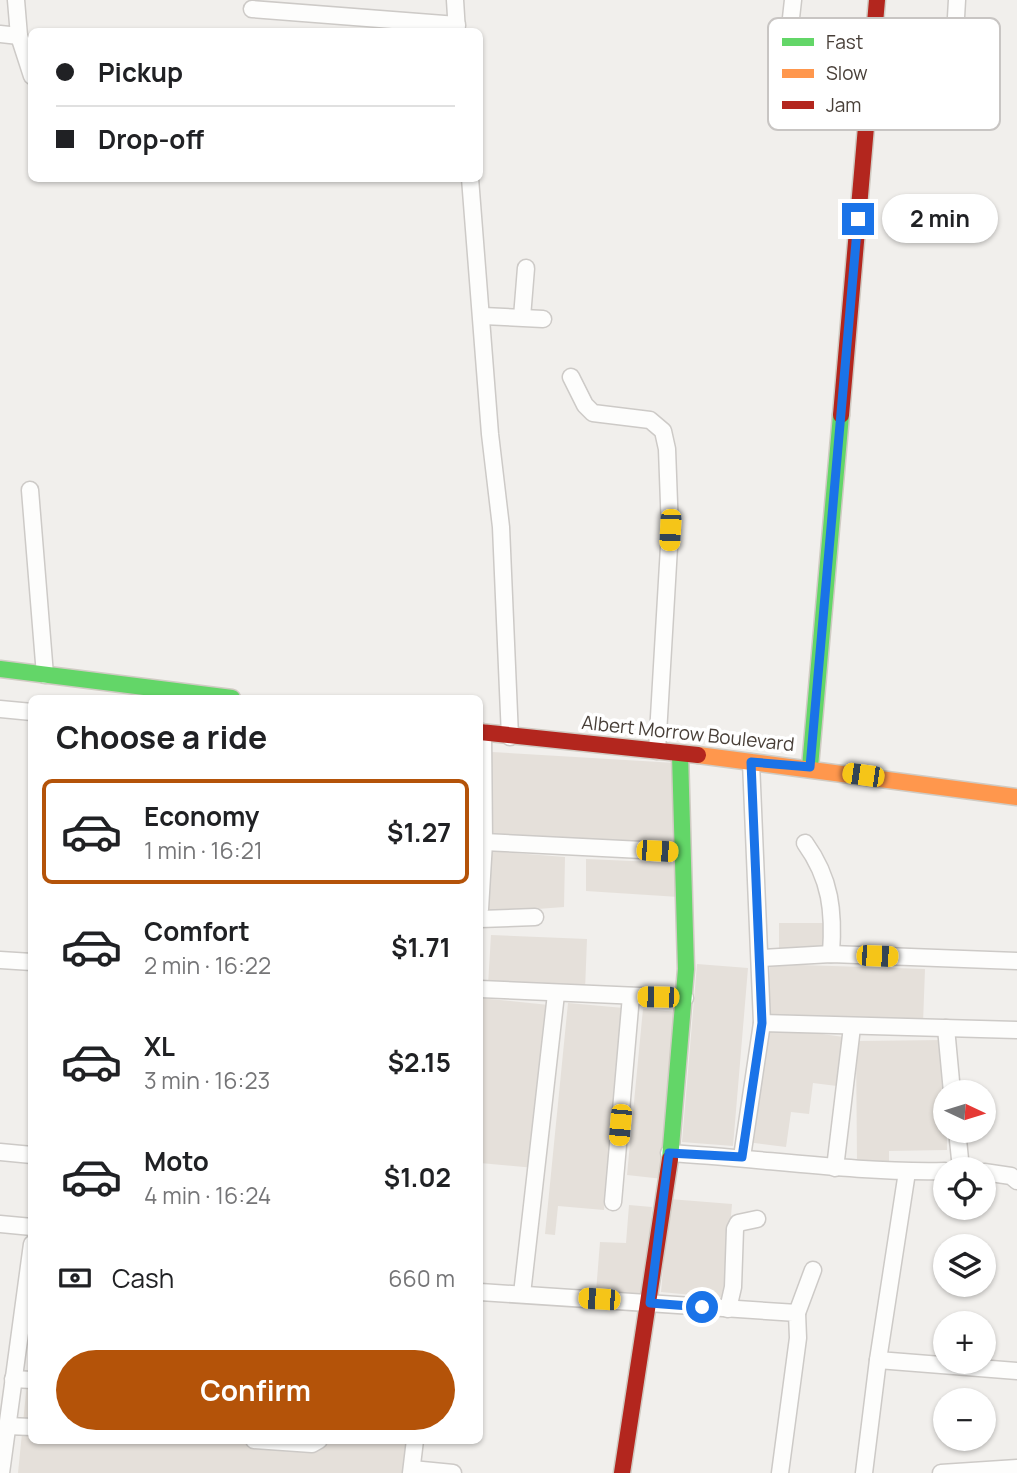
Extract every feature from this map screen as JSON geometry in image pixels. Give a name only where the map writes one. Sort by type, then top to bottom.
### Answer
[{"type":"street","points":[[16,0],[19,36],[28,64]]},
{"type":"street","points":[[252,9],[457,28],[455,0]]},
{"type":"street","points":[[791,18],[793,0]]},
{"type":"street","points":[[875,18],[877,0]]},
{"type":"street","points":[[956,18],[957,0]]},
{"type":"street","points":[[0,34],[19,36]]},
{"type":"street","points":[[810,767],[866,130]]},
{"type":"street","points":[[470,182],[489,434],[501,527],[510,737]]},
{"type":"street","points":[[522,317],[526,268]]},
{"type":"street","points":[[482,316],[543,319]]},
{"type":"street","points":[[571,377],[585,405],[593,412],[650,420],[663,430],[667,449],[670,530],[657,751]]},
{"type":"street","points":[[30,490],[45,675]]},
{"type":"street","points":[[0,669],[45,675],[105,690],[184,695]]},
{"type":"street","points":[[0,709],[28,712]]},
{"type":"street","name":"Albert Morrow Boulevard","points":[[483,732],[810,767],[1017,797]]},
{"type":"street","points":[[622,1473],[650,1303],[685,998],[687,940],[680,754]]},
{"type":"street","points":[[742,1157],[762,1023],[751,762]]},
{"type":"street","points":[[483,805],[483,859]]},
{"type":"street","points":[[484,842],[682,852]]},
{"type":"street","points":[[805,843],[825,877],[832,904],[831,954]]},
{"type":"street","points":[[483,919],[535,917]]},
{"type":"street","points":[[761,958],[831,954],[1017,961]]},
{"type":"street","points":[[0,960],[28,961]]},
{"type":"street","points":[[483,989],[685,998]]},
{"type":"street","points":[[522,1293],[556,994]]},
{"type":"street","points":[[613,1202],[631,996]]},
{"type":"street","points":[[762,1023],[1017,1030]]},
{"type":"street","points":[[835,1168],[852,1027]]},
{"type":"street","points":[[946,1028],[952,1080]]},
{"type":"street","points":[[0,1152],[28,1155]]},
{"type":"street","points":[[669,1153],[742,1157],[835,1168],[933,1171]]},
{"type":"street","points":[[864,1473],[878,1360],[907,1172]]},
{"type":"street","points":[[996,1174],[1011,1176],[1017,1181]]},
{"type":"street","points":[[728,1309],[733,1287],[735,1229],[738,1223],[757,1219]]},
{"type":"street","points":[[0,1224],[28,1227]]},
{"type":"street","points":[[780,1473],[799,1338],[797,1313],[813,1270]]},
{"type":"street","points":[[483,1292],[797,1313]]},
{"type":"street","points":[[1,1473],[13,1379],[27,1307]]},
{"type":"street","points":[[878,1360],[1017,1371]]},
{"type":"street","points":[[13,1379],[28,1380]]},
{"type":"street","points":[[7,1426],[28,1427]]},
{"type":"street","points":[[415,1444],[412,1471],[453,1473]]},
{"type":"street","points":[[941,1473],[1017,1468]]},
{"type":"shaded area","points":[[492,752],[676,763],[679,847],[491,839]]},
{"type":"shaded area","points":[[490,851],[565,857],[564,907],[487,913]]},
{"type":"shaded area","points":[[586,859],[678,863],[679,897],[586,891]]},
{"type":"shaded area","points":[[779,923],[824,923],[823,949],[779,949]]},
{"type":"shaded area","points":[[491,935],[587,939],[585,990],[488,985]]},
{"type":"shaded area","points":[[697,964],[748,968],[733,1146],[682,1142]]},
{"type":"shaded area","points":[[770,964],[925,969],[923,1023],[768,1018]]},
{"type":"shaded area","points":[[483,998],[549,1005],[535,1168],[483,1163]]},
{"type":"shaded area","points":[[568,1003],[624,1008],[604,1210],[558,1206],[555,1235],[545,1234]]},
{"type":"shaded area","points":[[643,1009],[679,1012],[663,1179],[627,1175]]},
{"type":"shaded area","points":[[763,1026],[844,1037],[837,1086],[813,1083],[809,1114],[791,1112],[786,1147],[747,1142]]},
{"type":"shaded area","points":[[946,1040],[946,1080],[933,1080],[933,1143],[947,1143],[947,1150],[889,1151],[889,1163],[857,1163],[856,1041]]},
{"type":"shaded area","points":[[669,1199],[732,1204],[724,1298],[661,1292]]},
{"type":"shaded area","points":[[629,1205],[652,1207],[646,1296],[596,1292],[600,1242],[626,1243]]},
{"type":"shaded area","points":[[27,1383],[28,1444],[408,1444],[404,1473],[18,1473]]},
{"type":"traffic: fast","points":[[810,767],[841,415]]},
{"type":"traffic: fast","points":[[0,669],[208,695]]},
{"type":"traffic: fast","points":[[670,1159],[686,969],[680,754]]},
{"type":"traffic: slow","points":[[698,755],[1017,797]]},
{"type":"traffic: jam","points":[[875,18],[877,0]]},
{"type":"traffic: jam","points":[[841,415],[866,130]]},
{"type":"traffic: jam","points":[[483,732],[698,755]]},
{"type":"traffic: jam","points":[[622,1473],[670,1159]]},
{"type":"route","points":[[702,1307],[650,1303],[669,1153],[742,1157],[762,1023],[751,762],[810,767],[858,219]]}]
